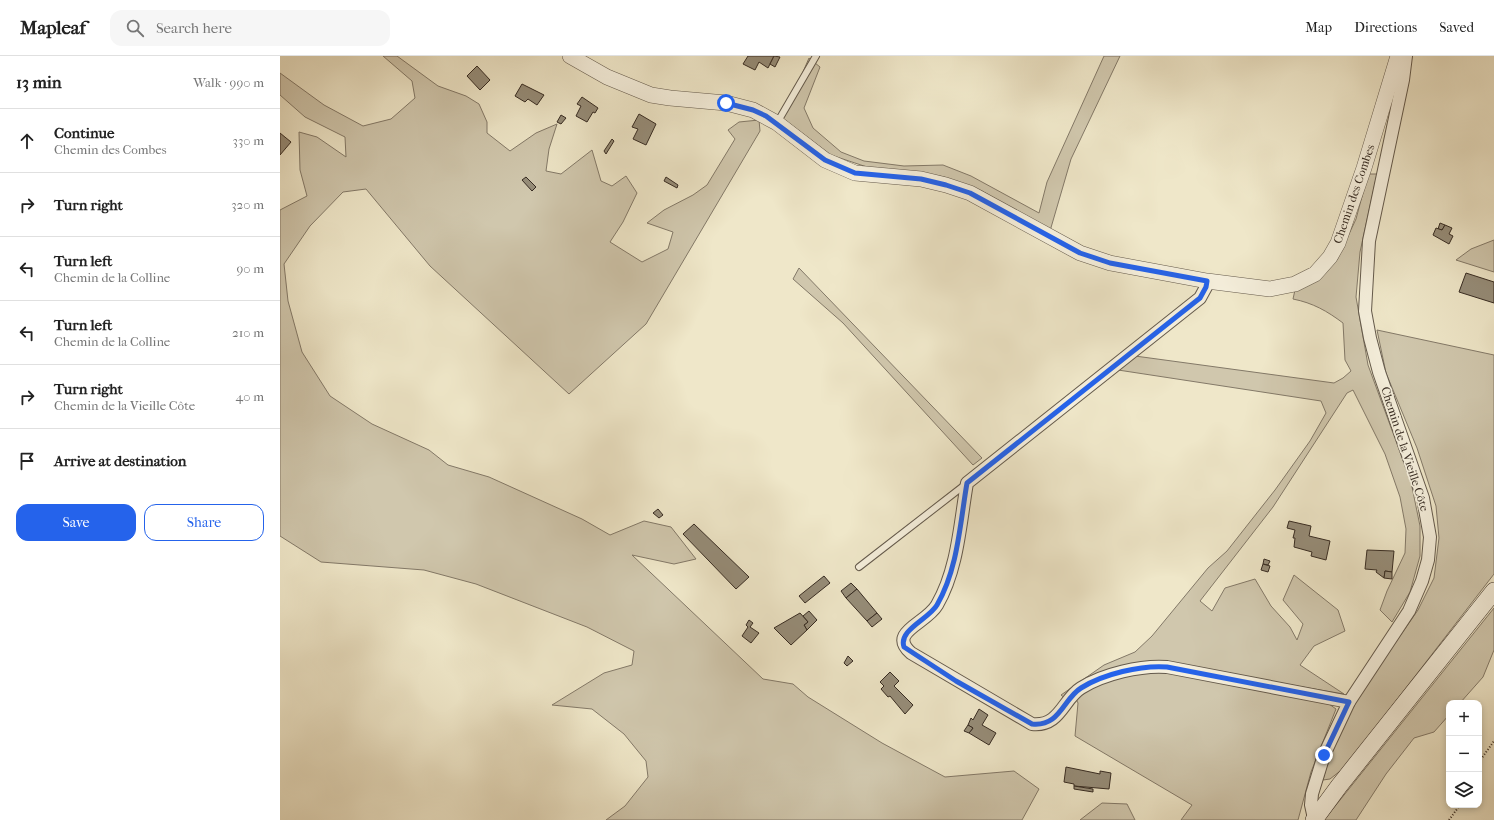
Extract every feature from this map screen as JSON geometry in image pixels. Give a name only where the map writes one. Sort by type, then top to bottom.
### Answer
[{"type":"main road","points":[[1315,819],[1494,591]]},
{"type":"street","name":"Chemin des Combes","points":[[570,56],[607,77],[639,91],[670,98],[740,106],[753,110],[777,123],[825,160],[855,173],[921,179],[970,193],[1080,253],[1110,263],[1253,288],[1283,288],[1306,280],[1324,266],[1338,244],[1347,224],[1398,56]]},
{"type":"street","name":"Chemin de la Vieille Côte","points":[[1315,819],[1311,806],[1312,794],[1324,755],[1349,702],[1409,611],[1422,581],[1428,560],[1430,537],[1423,498],[1379,372],[1365,311],[1369,241],[1405,74],[1406,56]]},
{"type":"street","points":[[1207,281],[1206,287],[1200,298],[967,483],[954,560],[946,587],[937,605],[929,616],[908,631],[903,636],[902,642],[904,647],[911,653],[1032,724],[1046,722],[1056,716],[1072,696],[1081,688],[1101,679],[1152,666],[1167,667],[1349,702]]},
{"type":"lane","points":[[777,123],[816,56]]},
{"type":"lane","points":[[859,567],[967,483]]},
{"type":"path","points":[[1482,758],[1494,741]]},
{"type":"path","points":[[1449,820],[1458,808]]},
{"type":"shaded area","points":[[383,56],[397,56],[438,86],[466,96],[479,104],[487,122],[487,133],[510,151],[536,133],[557,124],[549,149],[546,171],[561,174],[592,150],[601,181],[612,186],[626,176],[637,193],[623,222],[610,242],[642,262],[668,249],[673,232],[647,223],[664,210],[693,195],[707,185],[735,139],[728,130],[739,122],[759,120],[760,131],[646,324],[569,394],[430,266],[366,189],[343,192],[310,226],[284,264],[288,301],[302,352],[330,396],[372,424],[429,450],[448,465],[489,477],[582,519],[610,535],[644,521],[671,527],[696,559],[674,564],[632,555],[763,679],[793,684],[808,697],[882,743],[945,777],[1014,771],[1039,789],[1022,820],[606,820],[625,806],[648,777],[646,761],[624,734],[592,709],[552,705],[604,673],[632,665],[634,651],[587,627],[476,584],[424,570],[321,562],[280,536],[280,210],[307,196],[300,170],[299,132],[317,137],[346,157],[345,137],[305,117],[280,95],[280,73],[324,105],[363,126],[391,119],[415,98],[412,81]]},
{"type":"shaded area","points":[[1104,56],[1120,56],[1071,159],[1050,231],[982,191],[944,177],[918,172],[867,167],[831,155],[781,117],[787,109],[809,58],[820,67],[804,108],[813,128],[841,152],[864,161],[904,166],[943,165],[971,176],[1039,213],[1047,182]]},
{"type":"shaded area","points":[[1368,174],[1377,174],[1360,252],[1356,297],[1368,365],[1411,482],[1420,526],[1420,556],[1410,592],[1392,622],[1380,610],[1387,591],[1405,553],[1406,529],[1400,497],[1385,454],[1353,390],[1347,393],[1273,507],[1200,601],[1212,611],[1225,588],[1255,579],[1271,606],[1290,627],[1297,640],[1303,624],[1283,600],[1294,575],[1338,610],[1345,631],[1314,646],[1300,665],[1344,694],[1154,662],[1066,699],[1061,695],[1104,665],[1135,652],[1152,636],[1208,568],[1227,551],[1275,490],[1310,441],[1326,413],[1321,401],[1118,370],[1135,356],[1334,383],[1343,378],[1351,371],[1345,360],[1343,323],[1320,308],[1293,299],[1295,290],[1337,260],[1356,219]]},
{"type":"shaded area","points":[[1494,240],[1494,272],[1456,260],[1471,249]]},
{"type":"shaded area","points":[[799,268],[982,458],[973,465],[843,323],[793,279]]},
{"type":"shaded area","points":[[1377,330],[1494,355],[1494,574],[1344,768],[1330,779],[1323,780],[1332,746],[1354,702],[1418,610],[1434,578],[1439,538],[1436,506],[1417,448],[1386,373]]},
{"type":"shaded area","points":[[1494,608],[1494,650],[1483,677],[1463,700],[1446,700],[1446,718],[1434,732],[1414,738],[1386,774],[1356,820],[1324,820]]},
{"type":"shaded area","points":[[1168,671],[1325,701],[1336,709],[1311,772],[1298,820],[1181,820],[1192,805],[1075,736],[1078,703],[1076,699],[1099,683],[1133,674]]},
{"type":"shaded area","points":[[1102,803],[1127,804],[1135,820],[1080,820]]},
{"type":"building","points":[[748,56],[774,56],[768,68],[759,62],[755,70],[743,64]]},
{"type":"building","points":[[774,56],[780,57],[775,67],[770,64]]},
{"type":"building","points":[[477,66],[490,80],[480,90],[467,76]]},
{"type":"building","points":[[522,84],[544,95],[537,105],[528,99],[525,102],[515,96]]},
{"type":"building","points":[[582,97],[598,108],[595,113],[593,112],[587,122],[576,116],[581,106],[577,104]]},
{"type":"building","points":[[639,114],[656,124],[646,145],[633,139],[638,129],[632,127]]},
{"type":"building","points":[[561,115],[566,118],[561,124],[557,122]]},
{"type":"building","points":[[280,133],[291,142],[280,155]]},
{"type":"building","points":[[612,139],[614,141],[606,154],[604,151]]},
{"type":"building","points":[[526,177],[536,187],[532,191],[522,180]]},
{"type":"building","points":[[666,177],[678,185],[677,188],[664,181]]},
{"type":"building","points":[[1440,223],[1445,225],[1442,230],[1438,229]]},
{"type":"building","points":[[1445,225],[1452,228],[1449,234],[1453,236],[1449,244],[1433,235],[1436,228],[1442,230]]},
{"type":"building","points":[[1466,273],[1494,282],[1494,303],[1459,292]]},
{"type":"building","points":[[658,509],[663,515],[659,518],[653,513]]},
{"type":"building","points":[[1289,521],[1311,526],[1309,536],[1330,541],[1326,560],[1311,556],[1312,552],[1294,547],[1295,538],[1293,538],[1295,530],[1287,528]]},
{"type":"building","points":[[694,524],[749,577],[736,589],[683,534]]},
{"type":"building","points":[[1367,550],[1394,551],[1392,572],[1385,571],[1384,578],[1376,572],[1377,570],[1365,569]]},
{"type":"building","points":[[1264,559],[1270,561],[1268,565],[1263,564]]},
{"type":"building","points":[[1263,564],[1270,566],[1268,572],[1261,570]]},
{"type":"building","points":[[1385,571],[1392,572],[1392,579],[1384,578]]},
{"type":"building","points":[[824,576],[830,583],[805,603],[799,596]]},
{"type":"building","points":[[851,583],[857,589],[846,598],[841,591]]},
{"type":"building","points":[[857,589],[877,613],[867,621],[846,598]]},
{"type":"building","points":[[809,611],[817,620],[807,630],[804,625],[808,622],[803,616]]},
{"type":"building","points":[[800,613],[808,622],[804,625],[807,630],[791,645],[774,628]]},
{"type":"building","points":[[877,613],[882,619],[872,627],[867,621]]},
{"type":"building","points":[[749,620],[753,623],[750,627],[759,633],[751,643],[742,636],[748,627],[746,625]]},
{"type":"building","points":[[848,656],[853,661],[847,666],[844,663]]},
{"type":"building","points":[[890,672],[899,681],[894,686],[913,705],[905,714],[890,696],[888,697],[881,689],[884,686],[880,682]]},
{"type":"building","points":[[979,709],[988,715],[982,725],[996,733],[989,745],[969,733],[973,728],[968,725],[971,718],[973,720]]},
{"type":"building","points":[[968,725],[973,728],[969,733],[964,731]]},
{"type":"building","points":[[1066,767],[1100,774],[1100,771],[1111,773],[1109,789],[1074,786],[1074,784],[1064,782]]},
{"type":"building","points":[[1074,786],[1093,789],[1093,792],[1074,789]]},
{"type":"route","points":[[726,103],[753,110],[766,116],[825,160],[855,173],[921,179],[946,185],[970,193],[1080,253],[1110,263],[1207,281],[1206,287],[1200,298],[967,483],[954,560],[946,587],[937,605],[929,616],[903,636],[902,642],[904,647],[956,681],[1032,724],[1046,722],[1056,716],[1072,696],[1081,688],[1101,679],[1152,666],[1167,667],[1349,702],[1324,755]]}]
